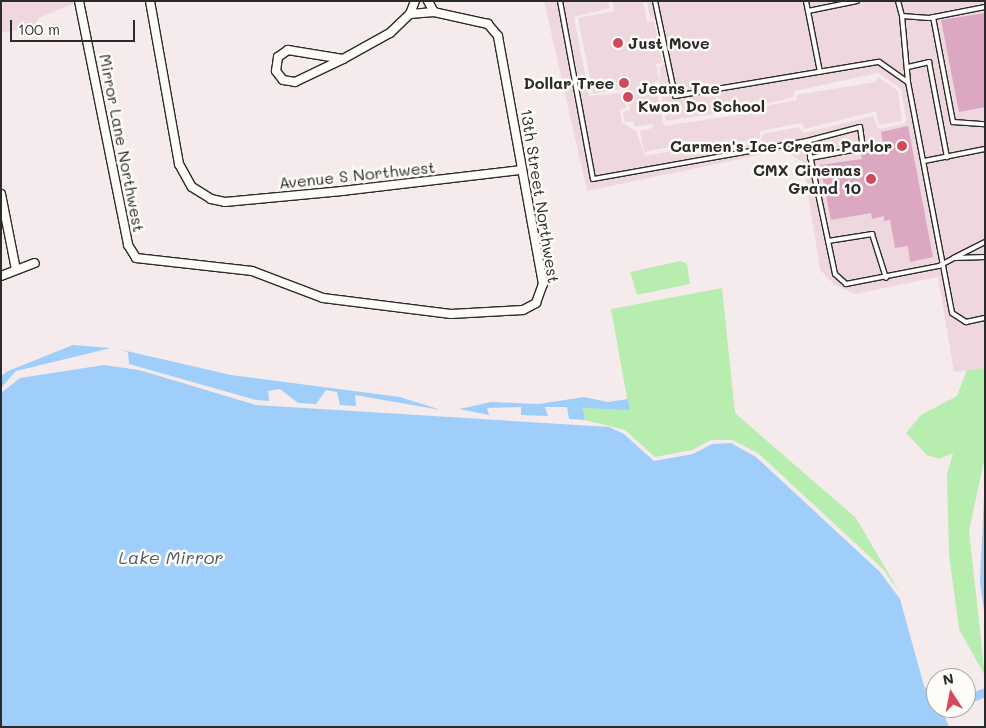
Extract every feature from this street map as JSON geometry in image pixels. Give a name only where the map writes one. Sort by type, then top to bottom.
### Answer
[{"type":"street","name":"Mirror Lane Northwest","points":[[79,1],[128,245],[136,258]]},
{"type":"street","name":"Avenue S Northwest","points":[[150,1],[179,164],[197,192],[225,202],[522,170]]},
{"type":"street","points":[[343,59],[288,50],[278,58],[276,71],[283,80],[295,82],[343,59],[390,32],[410,14],[415,1]]},
{"type":"street","points":[[428,1],[434,12]]},
{"type":"street","name":"13th Street Northwest","points":[[136,258],[252,271],[323,298],[451,314],[523,310],[536,303],[543,284],[498,36],[480,20],[434,12],[410,14]]},
{"type":"street","points":[[1,194],[16,270]]},
{"type":"street","points":[[1,276],[35,263]]},
{"type":"lane","points":[[560,1],[593,179],[807,141],[860,127],[863,148],[810,158]]},
{"type":"lane","points":[[655,1],[675,96],[879,62],[908,82]]},
{"type":"lane","points":[[806,1],[820,72]]},
{"type":"lane","points":[[808,11],[858,1]]},
{"type":"lane","points":[[898,1],[902,16],[908,82],[956,320],[985,318]]},
{"type":"lane","points":[[902,16],[933,17],[985,7]]},
{"type":"lane","points":[[933,17],[954,122],[985,124]]},
{"type":"lane","points":[[908,67],[929,62],[947,156]]},
{"type":"lane","points":[[807,141],[835,274],[846,284],[886,278],[944,263],[985,242]]},
{"type":"lane","points":[[924,161],[985,149]]},
{"type":"lane","points":[[828,241],[872,234],[886,278]]},
{"type":"lane","points":[[954,258],[985,257]]},
{"type":"shaded area","points":[[1,1],[75,1],[75,3],[39,18],[32,28],[1,33]]},
{"type":"shaded area","points":[[544,1],[608,1],[610,8],[574,17],[589,96],[623,93],[626,107],[620,110],[622,123],[636,131],[645,156],[692,147],[697,154],[761,142],[763,134],[799,127],[804,133],[873,116],[878,129],[904,124],[906,120],[901,89],[878,73],[795,91],[793,97],[747,109],[666,121],[659,85],[660,67],[666,62],[658,20],[650,17],[647,1],[985,1],[985,368],[954,372],[938,277],[855,294],[835,285],[820,270],[803,162],[783,150],[587,191]]},
{"type":"shaded area","points":[[612,1],[643,1],[647,22],[654,21],[662,63],[656,64],[659,81],[655,82],[664,126],[751,113],[751,109],[797,100],[796,95],[875,82],[878,77],[898,91],[902,121],[879,125],[876,111],[804,129],[802,123],[760,131],[760,138],[697,150],[695,142],[644,152],[640,131],[653,128],[652,124],[635,127],[633,121],[625,122],[623,112],[630,110],[626,88],[593,94],[578,18],[614,11]]},
{"type":"green space","points":[[681,261],[687,264],[690,284],[637,295],[630,272]]},
{"type":"green space","points":[[722,288],[735,413],[856,518],[900,593],[883,569],[758,453],[732,440],[711,440],[692,450],[655,457],[625,430],[585,420],[583,408],[629,409],[611,309]]},
{"type":"green space","points":[[985,368],[985,456],[969,531],[985,676],[959,629],[949,554],[947,475],[953,453],[939,459],[927,455],[906,433],[921,415],[957,396],[967,370]]},
{"type":"water","points":[[73,345],[111,348],[16,371],[1,388],[1,376],[8,371]]},
{"type":"water","points":[[118,349],[231,375],[400,397],[441,410],[355,395],[356,406],[340,405],[337,392],[326,390],[316,404],[298,403],[280,389],[268,391],[269,401],[256,400],[129,364],[128,352]]},
{"type":"water","name":"Lake Mirror","points":[[104,365],[139,370],[256,405],[609,427],[624,434],[654,461],[693,454],[712,444],[731,443],[756,457],[880,572],[900,599],[926,688],[926,718],[945,718],[949,727],[1,727],[1,393],[20,378]]},
{"type":"water","points":[[584,397],[608,402],[628,399],[630,410],[583,408],[585,420],[569,419],[567,407],[545,407],[548,416],[521,415],[521,407],[487,408],[489,415],[459,409],[491,402],[539,404]]},
{"type":"water","points":[[985,474],[985,618],[980,582]]},
{"type":"building","points":[[985,13],[985,107],[959,112],[941,20]]},
{"type":"building","name":"CMX Cinemas Grand 10","points":[[908,126],[933,257],[910,262],[908,246],[895,248],[890,220],[884,221],[884,216],[872,219],[871,213],[831,220],[820,165],[862,159],[861,154],[872,152],[871,146],[883,144],[881,132]]},
{"type":"waterway","points":[[976,695],[985,692]]},
{"type":"place","name":"Just Move","points":[[618,43]]},
{"type":"place","name":"Dollar Tree","points":[[624,83]]},
{"type":"place","name":"Jeans Tae Kwon Do School","points":[[628,97]]},
{"type":"place","name":"Carmen's Ice Cream Parlor","points":[[902,146]]},
{"type":"place","name":"CMX Cinemas Grand 10","points":[[871,179]]}]
